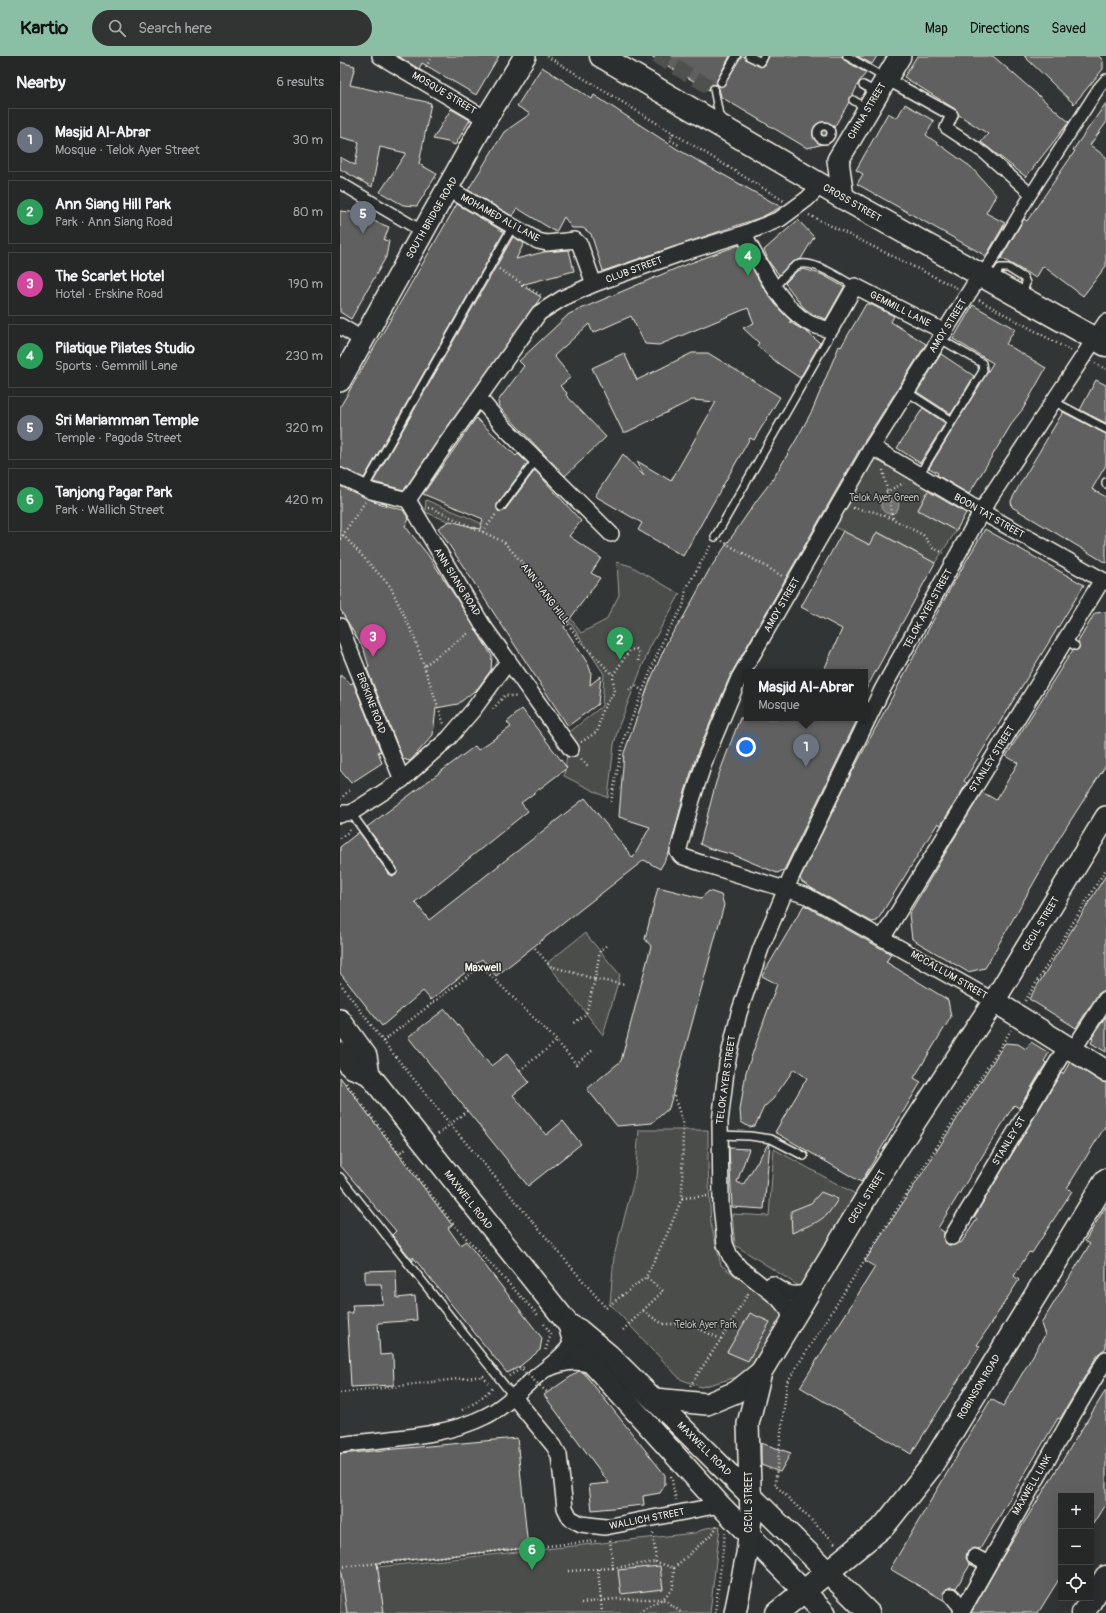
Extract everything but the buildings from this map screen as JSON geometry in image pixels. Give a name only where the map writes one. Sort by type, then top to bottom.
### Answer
[{"type":"main road","name":"SOUTH BRIDGE ROAD","points":[[340,381],[449,189],[486,119],[525,56]]},
{"type":"main road","name":"CHINA STREET","points":[[842,142],[873,91],[900,56]]},
{"type":"main road","name":"CHINA STREET","points":[[842,142],[873,91],[907,56]]},
{"type":"main road","name":"CROSS STREET","points":[[609,58],[844,198],[1021,298],[1102,335]]},
{"type":"main road","points":[[842,142],[844,198]]},
{"type":"main road","name":"CECIL STREET","points":[[735,1613],[749,1535],[750,1495],[748,1424],[761,1372],[791,1320],[880,1177],[994,1001],[1106,817]]},
{"type":"main road","name":"MCCALLUM STREET","points":[[994,1001],[1106,1071]]},
{"type":"main road","name":"MAXWELL ROAD","points":[[340,1020],[350,1061],[424,1144],[574,1333],[598,1368],[720,1513],[749,1535],[825,1613]]},
{"type":"main road","name":"ROBINSON ROAD","points":[[777,1613],[884,1526],[930,1468],[1106,1180]]},
{"type":"main road","name":"MAXWELL ROAD","points":[[574,1333],[609,1355],[869,1613]]},
{"type":"main road","points":[[655,1399],[707,1404],[736,1392],[761,1372]]},
{"type":"main road","points":[[1083,1613],[1106,1577]]},
{"type":"street","name":"MOSQUE STREET","points":[[380,56],[486,119]]},
{"type":"street","points":[[986,278],[990,263],[1031,194],[1098,88],[1106,80]]},
{"type":"street","points":[[873,91],[952,115],[946,128],[984,153],[1031,194]]},
{"type":"street","points":[[340,183],[424,232]]},
{"type":"street","name":"CLUB STREET","points":[[411,506],[479,398],[529,325],[539,314],[554,303],[594,284],[679,254],[743,234],[780,219],[796,209],[821,184]]},
{"type":"street","name":"MOHAMED ALI LANE","points":[[449,189],[538,241],[547,242],[575,240],[580,245],[594,284]]},
{"type":"street","points":[[743,234],[774,287],[790,309],[808,323],[830,330],[855,286]]},
{"type":"street","name":"AMOY STREET","points":[[744,669],[872,447],[968,294],[986,278]]},
{"type":"street","name":"GEMMILL LANE","points":[[855,286],[942,335]]},
{"type":"street","points":[[340,326],[363,340]]},
{"type":"street","name":"TELOK AYER STREET","points":[[868,717],[982,512],[1052,401],[1087,359],[1102,335]]},
{"type":"street","points":[[479,398],[537,460],[611,534]]},
{"type":"street","name":"BOON TAT STREET","points":[[872,447],[982,512],[1104,581]]},
{"type":"street","points":[[340,476],[368,490],[411,506]]},
{"type":"street","name":"ANN SIANG ROAD","points":[[411,506],[482,624],[571,749]]},
{"type":"street","name":"STANLEY STREET","points":[[883,937],[1071,643],[1104,581]]},
{"type":"street","name":"ERSKINE ROAD","points":[[340,626],[402,780]]},
{"type":"street","points":[[340,826],[349,820],[345,814],[402,780],[449,738],[474,710],[508,662]]},
{"type":"street","name":"AMOY STREET","points":[[744,669],[706,757],[678,848],[681,856],[781,887]]},
{"type":"street","name":"TELOK AYER STREET","points":[[791,1320],[788,1310],[780,1299],[740,1268],[730,1256],[725,1244],[720,1196],[719,1135],[724,1089],[734,1027],[761,948],[777,911],[781,887],[866,721]]},
{"type":"street","name":"MCCALLUM STREET","points":[[781,887],[807,896],[883,937],[994,1001]]},
{"type":"street","name":"STANLEY ST","points":[[952,1237],[1070,1048],[1106,999]]},
{"type":"street","points":[[730,1256],[785,1293],[796,1296],[809,1292]]},
{"type":"street","points":[[340,1445],[449,1429],[486,1416],[501,1407],[544,1370],[574,1333]]},
{"type":"street","name":"MAXWELL LINK","points":[[962,1611],[989,1560],[1106,1359]]},
{"type":"street","points":[[544,1370],[578,1362],[587,1362],[598,1368]]},
{"type":"street","name":"WALLICH STREET","points":[[513,1396],[554,1446],[559,1456],[565,1508],[570,1518],[581,1524],[605,1527],[720,1513]]},
{"type":"street","points":[[952,1596],[962,1611]]},
{"type":"lane","points":[[721,82],[736,56]]},
{"type":"lane","points":[[749,56],[761,62],[764,56]]},
{"type":"lane","points":[[847,56],[873,91]]},
{"type":"lane","points":[[714,89],[721,126]]},
{"type":"lane","points":[[368,490],[513,226]]},
{"type":"lane","name":"GEMMILL LANE","points":[[774,287],[798,265],[806,264],[814,265],[855,286]]},
{"type":"lane","points":[[715,537],[828,339],[830,330]]},
{"type":"lane","points":[[919,475],[980,378],[983,367],[982,363],[942,335]]},
{"type":"lane","points":[[907,392],[952,421]]},
{"type":"lane","points":[[1052,401],[1106,429]]},
{"type":"lane","points":[[501,507],[537,460]]},
{"type":"lane","points":[[345,814],[393,871]]},
{"type":"lane","points":[[719,1135],[750,1136],[771,1139],[804,1156]]},
{"type":"lane","points":[[340,1178],[513,1396]]},
{"type":"path","points":[[673,133],[670,140],[679,145]]},
{"type":"path","points":[[796,209],[968,294],[1106,369]]},
{"type":"path","points":[[504,272],[554,303]]},
{"type":"path","points":[[872,447],[884,472],[886,492],[893,514],[893,520]]},
{"type":"path","points":[[886,492],[919,475]]},
{"type":"path","points":[[340,539],[368,490]]},
{"type":"path","points":[[840,505],[875,512],[893,520],[924,535],[933,548],[956,558]]},
{"type":"path","name":"ANN SIANG HILL","points":[[411,506],[431,508],[504,542],[533,574],[580,641],[613,675]]},
{"type":"path","points":[[483,532],[501,507]]},
{"type":"path","points":[[343,535],[390,586],[425,664],[449,738]]},
{"type":"path","points":[[611,802],[624,738],[665,635],[683,607],[686,589],[715,537],[794,584]]},
{"type":"path","points":[[425,664],[482,624]]},
{"type":"path","points":[[597,732],[602,711],[614,692],[613,675],[618,666],[630,650],[636,649],[639,653],[638,662]]},
{"type":"path","points":[[629,690],[636,686],[643,691]]},
{"type":"path","points":[[340,799],[350,790]]},
{"type":"path","points":[[1025,1001],[1106,869]]},
{"type":"path","points":[[573,1024],[586,1014],[600,951],[606,946]]},
{"type":"path","points":[[535,948],[550,966],[595,979],[626,985]]},
{"type":"path","points":[[383,1041],[481,966],[557,1041],[576,1064],[593,1050]]},
{"type":"path","points":[[340,983],[383,1041],[450,1124],[606,1308],[646,1277],[669,1230],[682,1198],[683,1122],[673,1094]]},
{"type":"path","points":[[840,1547],[774,1485],[787,1382],[1014,1026]]},
{"type":"path","points":[[520,1070],[557,1041]]},
{"type":"path","points":[[350,1061],[454,1225],[541,1319],[551,1334],[544,1355]]},
{"type":"path","points":[[424,1144],[467,1111]]},
{"type":"path","points":[[682,1198],[720,1196]]},
{"type":"path","points":[[623,1330],[663,1291],[646,1277]]},
{"type":"path","points":[[690,1387],[753,1286]]},
{"type":"path","points":[[643,1311],[663,1324],[688,1324],[721,1339]]},
{"type":"path","points":[[457,1411],[476,1402],[501,1381],[526,1366]]},
{"type":"path","points":[[519,1367],[548,1393]]},
{"type":"path","points":[[340,1393],[483,1376],[489,1384]]},
{"type":"path","points":[[640,1613],[644,1608],[663,1599],[673,1588],[674,1568],[714,1532],[720,1513]]},
{"type":"path","points":[[715,1613],[725,1529]]},
{"type":"path","points":[[646,1533],[659,1530]]},
{"type":"path","points":[[653,1532],[656,1562]]},
{"type":"path","points":[[340,1567],[610,1540],[617,1538]]},
{"type":"path","points":[[610,1540],[613,1568]]},
{"type":"path","points":[[568,1572],[656,1562],[674,1568]]},
{"type":"path","points":[[598,1569],[602,1613]]},
{"type":"path","points":[[580,1603],[663,1599],[682,1613]]},
{"type":"green space","name":"Telok Ayer Green","points":[[872,447],[930,488],[918,510],[956,531],[935,563],[878,532],[870,545],[829,524]]},
{"type":"green space","points":[[426,500],[480,523],[511,544],[524,557],[548,587],[581,633],[606,620],[619,595],[617,562],[631,566],[680,594],[650,647],[618,728],[614,745],[608,798],[564,776],[568,747],[566,735],[602,706],[604,674],[571,624],[520,568],[465,528],[425,512]]},
{"type":"green space","points":[[585,933],[620,975],[603,1035],[547,963]]},
{"type":"green space","name":"Telok Ayer Park","points":[[639,1130],[708,1130],[711,1224],[721,1265],[785,1312],[748,1374],[701,1387],[680,1379],[610,1304],[614,1256],[635,1177]]},
{"type":"green space","points":[[774,1149],[859,1196],[802,1288],[735,1245],[732,1214],[769,1216]]},
{"type":"green space","points":[[720,1526],[710,1613],[340,1613],[340,1571],[695,1533],[706,1528]]},
{"type":"shaded area","points":[[890,496],[896,499],[899,505],[896,511],[890,514],[884,511],[881,505],[884,499]]},
{"type":"tunnel","points":[[656,56],[714,89]]},
{"type":"place","name":"Sri Mariamman Temple","points":[[363,234]]},
{"type":"place","name":"Pilatique Pilates Studio","points":[[748,276]]},
{"type":"place","name":"The Scarlet Hotel","points":[[373,657]]},
{"type":"place","name":"Ann Siang Hill Park","points":[[620,660]]},
{"type":"place","name":"Masjid Al-Abrar","points":[[806,767]]},
{"type":"place","name":"Tanjong Pagar Park","points":[[532,1570]]},
{"type":"district","name":"Maxwell","points":[[483,967]]}]
